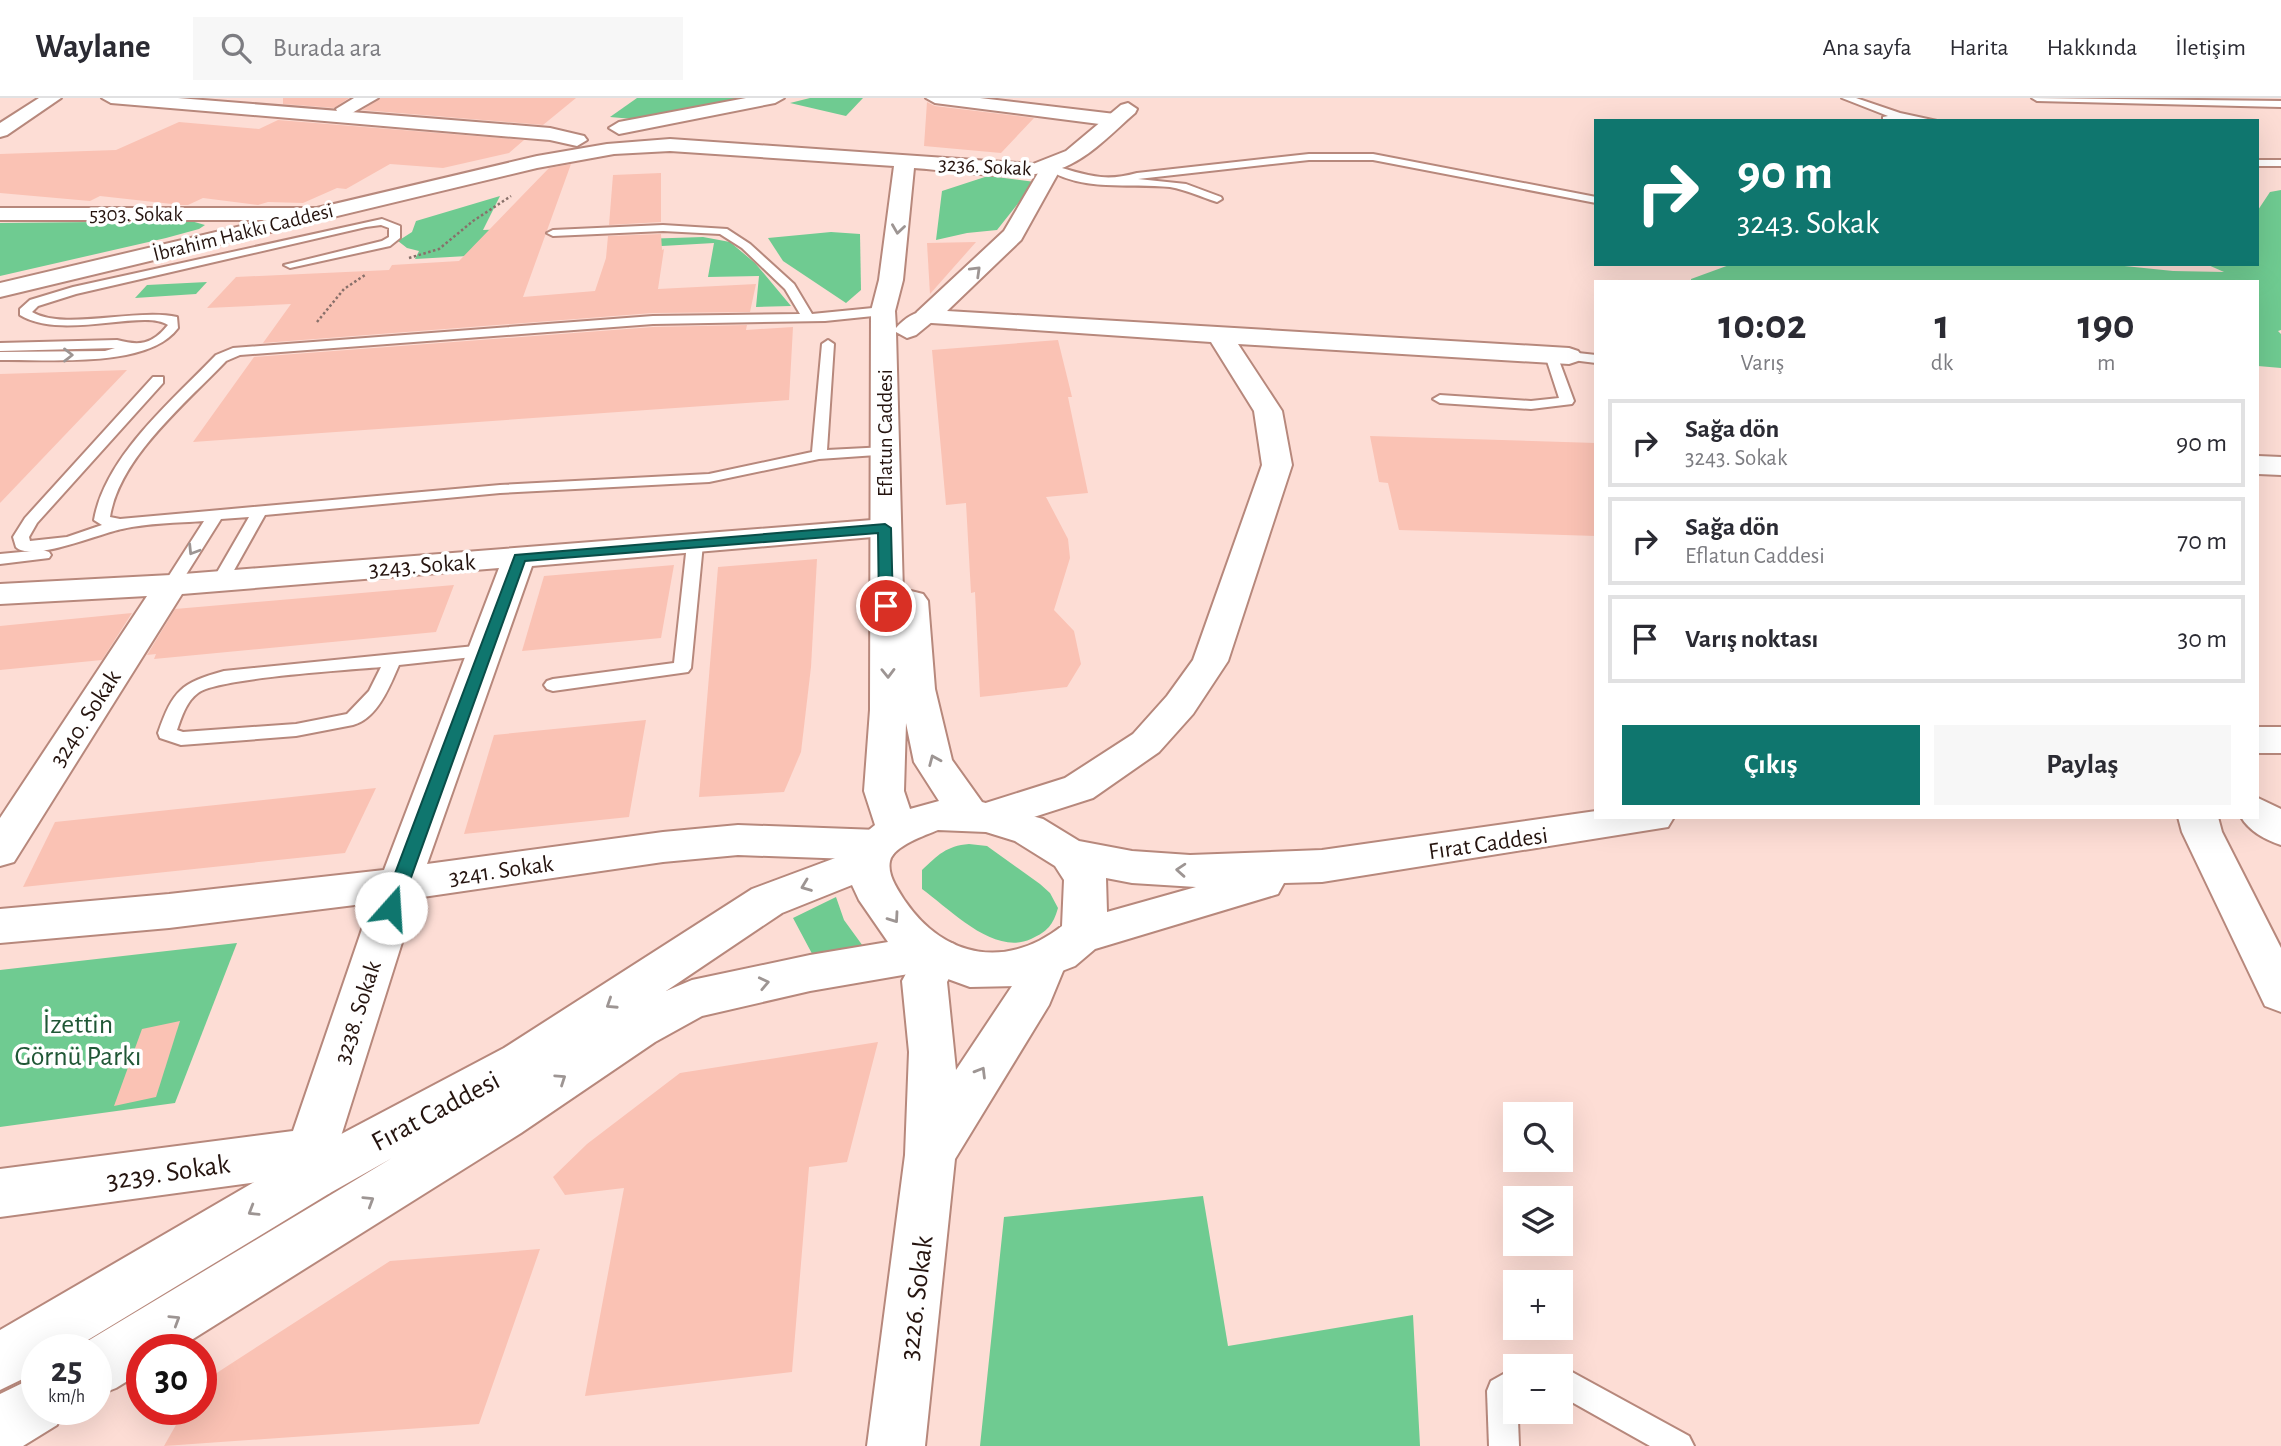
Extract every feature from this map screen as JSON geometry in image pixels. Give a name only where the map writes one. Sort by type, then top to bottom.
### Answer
[{"type":"street","points":[[0,131],[52,98]]},
{"type":"street","points":[[111,98],[537,132],[577,140],[581,147],[587,149],[670,145],[905,161]]},
{"type":"street","points":[[226,98],[614,128],[860,153],[905,161]]},
{"type":"street","points":[[345,109],[369,98]]},
{"type":"street","points":[[486,174],[577,140],[588,133],[775,98]]},
{"type":"street","points":[[935,98],[1129,106]]},
{"type":"street","points":[[641,132],[735,106]]},
{"type":"street","name":"3236. Sokak","points":[[905,161],[1033,170],[1051,168],[1073,158],[1129,106]]},
{"type":"street","points":[[486,174],[637,143],[643,135],[641,132]]},
{"type":"street","name":"Eflatun Caddesi","points":[[905,161],[891,279],[905,319],[906,533],[917,689],[933,762],[979,817]]},
{"type":"street","points":[[905,319],[946,298],[1013,234],[1051,168]]},
{"type":"street","name":"İbrahim Hakkı Caddesi","points":[[0,290],[486,174]]},
{"type":"street","name":"5303. Sokak","points":[[0,214],[314,214]]},
{"type":"street","points":[[891,279],[901,292],[911,298],[923,302],[946,298]]},
{"type":"street","points":[[905,319],[1219,334],[1560,356]]},
{"type":"street","name":"Eflatun Caddesi","points":[[881,846],[888,710],[886,451],[905,319]]},
{"type":"street","points":[[979,817],[1079,788],[1146,743],[1180,705],[1210,661],[1277,465],[1268,411],[1219,334]]},
{"type":"street","points":[[2259,465],[2281,466]]},
{"type":"street","name":"3243. Sokak","points":[[0,594],[171,585],[885,528]]},
{"type":"street","name":"3238. Sokak","points":[[312,1164],[399,884],[519,558]]},
{"type":"street","name":"3240. Sokak","points":[[0,851],[171,585]]},
{"type":"street","points":[[2259,740],[2281,740]]},
{"type":"street","points":[[2259,814],[2281,830]]},
{"type":"street","points":[[935,815],[979,817],[1029,830],[1069,855],[1132,867],[1190,871],[1322,866],[1117,927],[1064,947],[1023,968],[970,969],[932,955],[898,925],[874,888],[881,846],[935,815]]},
{"type":"street","name":"Fırat Caddesi","points":[[1322,866],[1631,819]]},
{"type":"street","points":[[2199,819],[2202,832],[2281,993]]},
{"type":"street","name":"3241. Sokak","points":[[0,926],[169,911],[399,884],[663,847],[738,840],[881,846]]},
{"type":"street","name":"Fırat Caddesi","points":[[0,1362],[312,1164],[521,1063],[767,901],[881,846]]},
{"type":"street","points":[[933,1151],[1006,1031],[1086,911],[1085,877],[1069,855]]},
{"type":"street","points":[[112,1358],[504,1117],[639,1028],[692,999],[810,974],[932,955]]},
{"type":"street","name":"3226. Sokak","points":[[896,1446],[933,1151],[934,1080],[930,1016],[924,981],[932,955]]},
{"type":"street","name":"3239. Sokak","points":[[0,1193],[312,1164]]},
{"type":"street","points":[[0,1427],[21,1415]]},
{"type":"lane","points":[[1847,98],[1898,116],[1918,119]]},
{"type":"lane","points":[[2036,98],[2281,102]]},
{"type":"lane","points":[[2271,98],[2281,102]]},
{"type":"lane","points":[[1888,119],[1898,116]]},
{"type":"lane","points":[[1123,181],[1138,176],[1309,157],[1373,158],[1594,200]]},
{"type":"lane","points":[[2259,163],[2281,163]]},
{"type":"lane","points":[[1051,168],[1087,179],[1174,184],[1200,189],[1217,199]]},
{"type":"lane","points":[[0,356],[105,355],[146,347],[160,341],[174,325],[173,320],[152,317],[66,322],[33,320],[24,312],[34,303],[73,290],[366,224],[382,222],[395,226],[394,237],[386,244],[290,265]]},
{"type":"lane","points":[[553,233],[663,228],[723,231],[746,246],[790,287],[808,317]]},
{"type":"lane","points":[[120,524],[102,520],[102,508],[111,484],[137,449],[221,358],[238,351],[653,320],[808,317],[905,319]]},
{"type":"lane","points":[[0,346],[117,344],[124,346],[123,350]]},
{"type":"lane","points":[[819,455],[828,344]]},
{"type":"lane","points":[[1440,399],[1531,405],[1567,401],[1560,356],[1594,359]]},
{"type":"lane","points":[[158,380],[30,520],[21,537],[24,547],[69,541],[120,524],[500,489],[709,478],[819,455],[886,451]]},
{"type":"lane","points":[[220,581],[259,513]]},
{"type":"lane","points":[[171,585],[215,516]]},
{"type":"lane","points":[[0,559],[37,557],[120,536],[154,521]]},
{"type":"lane","points":[[553,685],[682,668],[695,544]]},
{"type":"lane","points":[[393,660],[377,694],[353,719],[296,730],[181,739],[167,733],[177,707],[193,687],[224,677],[393,660],[485,651]]},
{"type":"lane","points":[[1573,1387],[1679,1446]]},
{"type":"lane","points":[[1503,1390],[1503,1418]]},
{"type":"lane","points":[[1503,1424],[1504,1446]]},
{"type":"green space","points":[[637,98],[742,98],[633,119],[610,117]]},
{"type":"green space","points":[[810,98],[863,98],[846,116],[790,103]]},
{"type":"green space","points":[[988,176],[1035,182],[997,230],[936,240],[942,191]]},
{"type":"green space","points":[[2281,190],[2281,330],[2278,331],[2281,334],[2281,368],[2259,366],[2259,280],[1691,280],[1727,266],[2124,266],[2224,272],[2210,266],[2259,266],[2259,208],[2270,192]]},
{"type":"green space","points":[[500,196],[483,230],[544,228],[537,252],[415,259],[419,251],[407,248],[398,241],[412,232],[416,221]]},
{"type":"green space","points":[[191,221],[205,225],[166,238],[0,276],[0,223]]},
{"type":"green space","points":[[831,232],[860,234],[861,290],[846,303],[783,261],[768,238]]},
{"type":"green space","points":[[703,237],[730,242],[755,263],[791,306],[756,307],[759,276],[708,277],[714,243],[610,249],[611,240]]},
{"type":"green space","points":[[207,282],[196,294],[135,298],[147,285]]},
{"type":"green space","points":[[969,844],[987,846],[1050,893],[1058,908],[1046,930],[1017,943],[1002,941],[959,919],[922,889],[922,870],[948,849]]},
{"type":"green space","points":[[836,897],[844,920],[868,953],[817,963],[793,918]]},
{"type":"green space","name":"İzettin Görnü Parkı","points":[[237,943],[175,1103],[0,1127],[0,970]]},
{"type":"green space","points":[[1203,1196],[1228,1346],[1413,1315],[1420,1446],[980,1446],[1004,1217]]},
{"type":"building","points":[[283,98],[349,98],[334,108],[283,104]]},
{"type":"building","points":[[380,98],[576,98],[543,125],[362,110]]},
{"type":"building","points":[[927,102],[935,106],[1034,118],[1001,153],[924,146]]},
{"type":"building","points":[[278,120],[524,140],[509,153],[443,168],[390,164],[346,189],[337,188],[303,203],[268,202],[258,205],[203,198],[188,205],[181,205],[100,196],[90,201],[0,193],[0,154],[116,150],[179,122],[259,129]]},
{"type":"building","points":[[571,164],[523,297],[595,291],[606,258],[608,236],[661,234],[662,250],[664,249],[658,289],[756,284],[750,312],[653,313],[263,343],[291,304],[207,308],[236,277],[389,270],[392,265],[459,261],[549,168]]},
{"type":"building","points":[[661,173],[661,222],[609,225],[613,175]]},
{"type":"building","points":[[976,242],[930,294],[927,243]]},
{"type":"building","points":[[747,325],[746,330],[793,327],[789,400],[193,442],[254,357],[653,327]]},
{"type":"building","points":[[1058,340],[1072,397],[1068,397],[1088,493],[1046,497],[1068,539],[1070,558],[1054,610],[1074,631],[1081,664],[1067,687],[980,697],[975,592],[971,593],[966,503],[946,505],[932,350]]},
{"type":"building","points":[[127,370],[0,503],[0,374]]},
{"type":"building","points":[[1370,436],[1594,443],[1594,536],[1399,530],[1388,483],[1379,482]]},
{"type":"building","points":[[817,559],[811,667],[801,752],[784,792],[699,797],[718,567]]},
{"type":"building","points":[[674,565],[661,638],[522,651],[544,576]]},
{"type":"building","points":[[454,585],[436,632],[154,659],[156,654],[147,655],[175,609]]},
{"type":"building","points":[[132,613],[102,660],[0,670],[0,626]]},
{"type":"building","points":[[646,720],[629,817],[464,834],[494,735]]},
{"type":"building","points":[[376,788],[345,853],[23,887],[55,822]]},
{"type":"building","points":[[180,1021],[156,1097],[114,1106],[142,1029]]},
{"type":"building","points":[[878,1042],[847,1162],[809,1167],[792,1372],[585,1396],[624,1188],[565,1195],[553,1177],[587,1144],[680,1073]]},
{"type":"building","points":[[540,1249],[479,1424],[164,1446],[176,1425],[217,1425],[217,1373],[390,1261]]},
{"type":"route","points":[[391,908],[519,558],[885,528],[886,606]]}]
